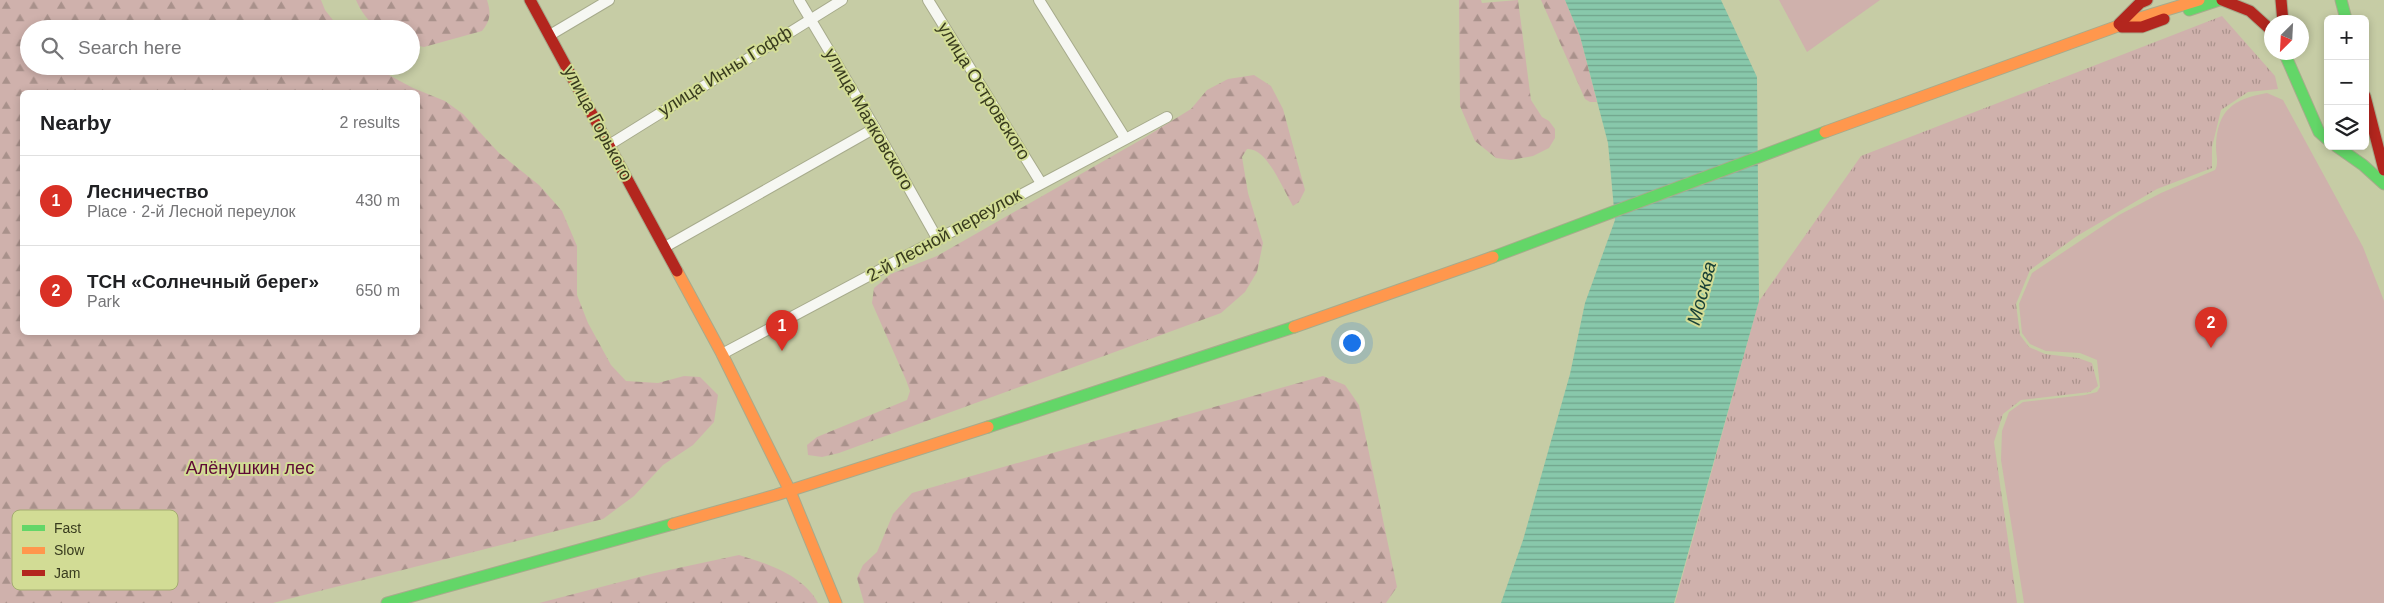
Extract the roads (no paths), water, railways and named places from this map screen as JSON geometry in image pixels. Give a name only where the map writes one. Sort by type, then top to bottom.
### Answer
[{"type":"main road","name":"улица Горького","points":[[530,0],[722,354],[790,491],[836,603]]},
{"type":"main road","points":[[2116,27],[2140,3],[2146,0]]},
{"type":"main road","points":[[2140,18],[2176,0]]},
{"type":"main road","points":[[387,603],[790,491],[1261,339],[1496,256],[1880,111],[2140,18],[2200,0]]},
{"type":"main road","points":[[2116,27],[2142,27],[2220,0],[2241,5],[2264,21]]},
{"type":"main road","points":[[2280,0],[2282,15]]},
{"type":"main road","points":[[2341,0],[2345,15]]},
{"type":"main road","points":[[2288,60],[2319,132],[2324,136]]},
{"type":"main road","points":[[2296,60],[2324,128]]},
{"type":"main road","points":[[2368,105],[2384,170]]},
{"type":"main road","points":[[2372,120],[2384,130]]},
{"type":"main road","points":[[2369,136],[2371,134],[2372,120]]},
{"type":"main road","points":[[2341,150],[2384,184]]},
{"type":"street","points":[[550,35],[609,0]]},
{"type":"street","name":"улица Маяковского","points":[[799,0],[875,128],[938,240]]},
{"type":"street","name":"улица Инны Гофф","points":[[609,145],[842,0]]},
{"type":"street","name":"улица Островского","points":[[928,0],[1041,183]]},
{"type":"street","points":[[1038,0],[1125,138]]},
{"type":"street","name":"2-й Лесной переулок","points":[[722,354],[1166,117]]},
{"type":"street","points":[[665,247],[875,128]]},
{"type":"water","name":"Москва","points":[[1565,0],[1721,0],[1757,77],[1759,301],[1674,603],[1501,603],[1523,540],[1570,374],[1585,303],[1615,220],[1608,143],[1580,36]]},
{"type":"place","name":"ТСН «Солнечный берег»","points":[[2211,348]]},
{"type":"place","name":"Лесничество","points":[[782,351]]},
{"type":"park label","name":"Алёнушкин лес","points":[[250,468]]}]
